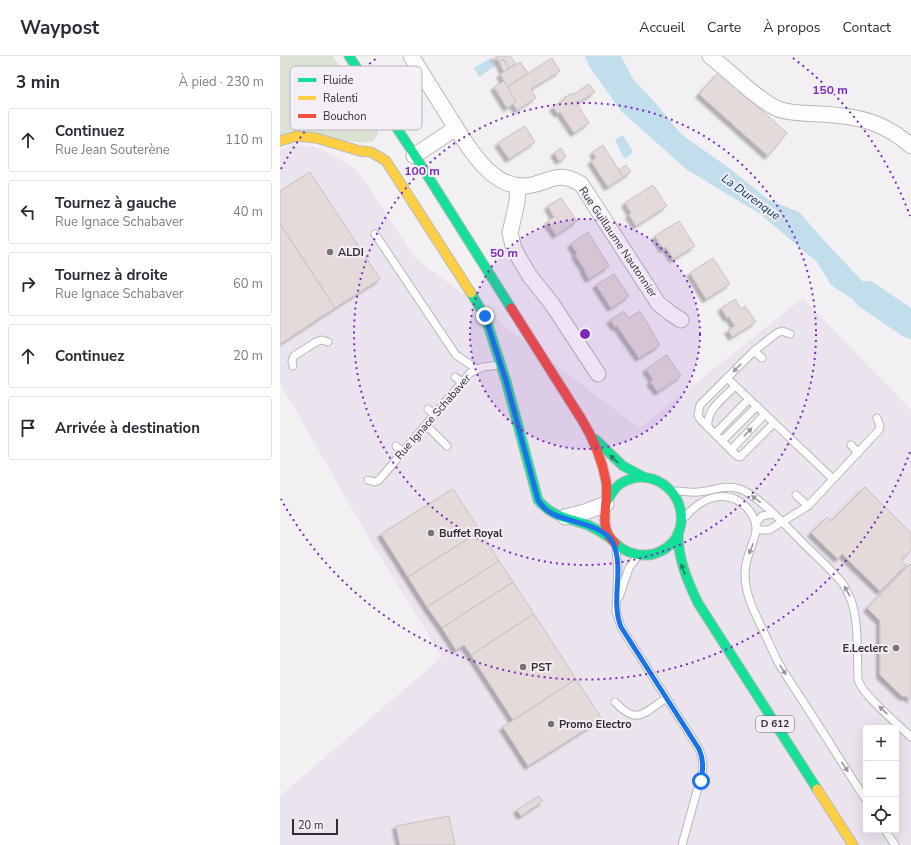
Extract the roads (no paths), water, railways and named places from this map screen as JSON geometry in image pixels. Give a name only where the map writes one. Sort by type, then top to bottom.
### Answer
[{"type":"main road","points":[[349,56],[356,66]]},
{"type":"main road","points":[[280,141],[297,136],[316,138],[360,151],[371,152],[386,161],[485,316],[501,364],[538,500],[544,508],[552,514],[585,524],[632,555],[641,556],[655,554],[664,549],[672,542],[678,533],[682,521],[682,510],[678,500],[672,491],[663,483],[627,470],[616,461],[590,434],[447,206],[397,130]]},
{"type":"main road","points":[[590,434],[606,484],[604,520],[605,529],[611,540]]},
{"type":"main road","points":[[606,503],[613,491],[622,484],[632,479],[644,477]]},
{"type":"main road","name":"D 612","points":[[678,533],[678,555],[684,573],[698,603],[853,845]]},
{"type":"main road","points":[[641,556],[656,562]]},
{"type":"main road","name":"D 612","points":[[680,583],[698,603]]},
{"type":"street","points":[[411,56],[417,66]]},
{"type":"street","points":[[710,56],[763,100],[776,108],[800,114],[857,118],[885,128],[911,146]]},
{"type":"street","points":[[422,74],[474,155],[486,168],[502,180],[518,186],[517,202],[510,233],[514,249],[529,275],[552,304],[598,374]]},
{"type":"street","points":[[414,156],[456,128]]},
{"type":"street","name":"Rue Guillaume Nautonnier","points":[[518,186],[532,185],[549,178],[558,177],[566,177],[581,184],[658,303],[681,320]]},
{"type":"street","points":[[562,517],[585,512],[606,503]]},
{"type":"lane","points":[[375,234],[456,355],[477,369]]},
{"type":"lane","points":[[774,423],[740,457],[737,456],[700,419],[698,410],[700,405],[754,351],[777,332],[782,331],[790,334]]},
{"type":"lane","points":[[292,366],[294,356],[316,342],[322,340],[328,342]]},
{"type":"lane","points":[[754,351],[762,358]]},
{"type":"lane","name":"Rue Ignace Schabaver","points":[[368,480],[374,482],[379,480],[470,373],[477,369],[501,364]]},
{"type":"lane","points":[[455,377],[462,382]]},
{"type":"lane","points":[[727,378],[833,480]]},
{"type":"lane","points":[[708,427],[710,412],[735,386]]},
{"type":"lane","points":[[715,434],[749,399]]},
{"type":"lane","points":[[722,441],[757,406]]},
{"type":"lane","points":[[428,409],[435,415]]},
{"type":"lane","points":[[731,450],[765,414]]},
{"type":"lane","points":[[682,521],[691,510],[701,502],[712,497],[723,495],[743,504],[752,515],[759,530],[766,531],[782,523],[808,506],[879,430],[880,426],[878,418]]},
{"type":"lane","points":[[426,425],[447,446]]},
{"type":"lane","points":[[851,445],[858,452]]},
{"type":"lane","points":[[396,446],[403,452]]},
{"type":"lane","points":[[672,491],[698,492],[721,487],[739,489],[753,497],[834,573],[848,593],[855,615],[859,685],[866,694],[911,737]]},
{"type":"lane","points":[[796,495],[808,506]]},
{"type":"lane","points":[[772,514],[762,516],[756,525],[755,536],[747,560],[745,579],[750,600],[780,665],[864,797]]},
{"type":"lane","points":[[611,540],[616,550],[618,567],[616,611],[621,627],[699,749],[702,757],[703,765],[701,781],[682,845]]},
{"type":"lane","points":[[617,602],[629,568],[641,556]]},
{"type":"lane","points":[[615,702],[622,710],[632,715],[640,716],[666,698]]},
{"type":"lane","points":[[887,833],[895,845]]},
{"type":"water","points":[[585,56],[621,56],[633,79],[681,134],[729,168],[769,200],[799,212],[872,291],[907,319],[860,304],[831,285],[817,262],[760,214],[686,169],[621,111],[589,66]]},
{"type":"water","points":[[491,58],[495,66],[479,77],[474,68]]},
{"type":"water","points":[[623,135],[633,152],[626,158],[622,157],[615,140]]},
{"type":"waterway","name":"La Durenque","points":[[867,295],[911,325]]},
{"type":"place","name":"ALDI","points":[[330,252]]},
{"type":"place","name":"Buffet Royal","points":[[431,533]]},
{"type":"place","name":"E.Leclerc","points":[[896,648]]},
{"type":"place","name":"PST","points":[[523,667]]},
{"type":"place","name":"Promo Electro","points":[[551,724]]}]
